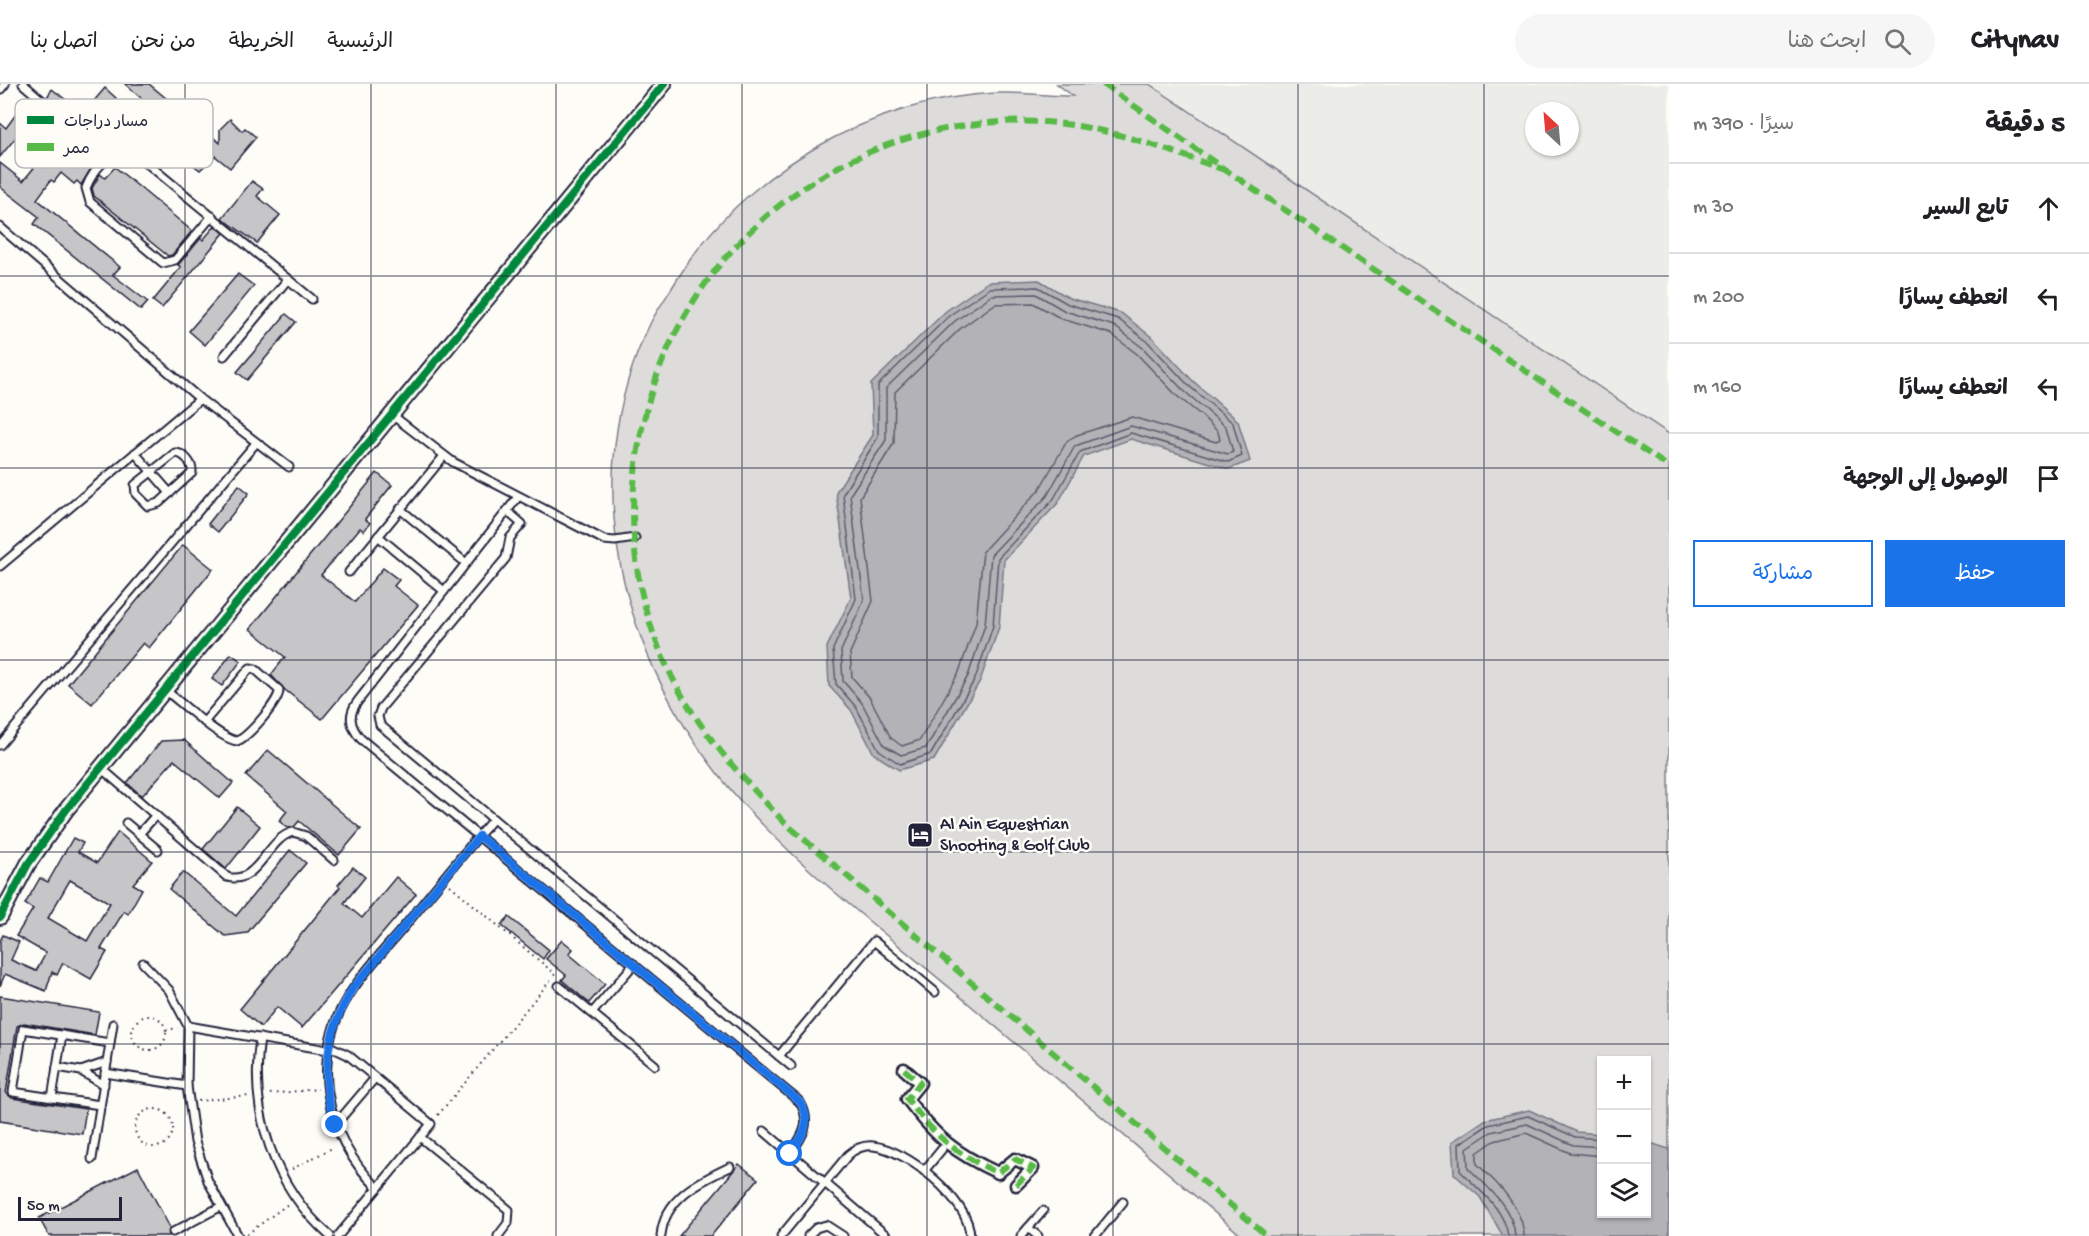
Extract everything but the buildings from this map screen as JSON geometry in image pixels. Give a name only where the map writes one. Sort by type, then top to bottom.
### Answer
[{"type":"street","points":[[0,917],[28,864],[46,837],[101,768],[664,84]]},
{"type":"street","points":[[904,1069],[920,1083],[907,1099],[932,1131],[946,1144],[961,1155],[998,1173],[1015,1159],[1033,1168],[1016,1185]]},
{"type":"lane","points":[[0,90],[5,84]]},
{"type":"lane","points":[[23,84],[40,99]]},
{"type":"lane","points":[[101,168],[88,183],[87,198],[159,261],[166,263],[174,260],[212,216]]},
{"type":"lane","points":[[153,168],[312,299]]},
{"type":"lane","points":[[0,227],[200,399],[289,467]]},
{"type":"lane","points":[[224,356],[288,279]]},
{"type":"lane","points":[[0,566],[200,399]]},
{"type":"lane","points":[[392,415],[444,456],[518,497],[604,540],[634,538]]},
{"type":"lane","points":[[0,746],[255,443]]},
{"type":"lane","points":[[135,453],[170,493]]},
{"type":"lane","points":[[171,454],[183,455],[191,464],[192,473],[155,505],[145,504],[134,488],[151,471],[171,454]]},
{"type":"lane","points":[[349,572],[444,456]]},
{"type":"lane","points":[[518,497],[357,701],[350,716],[351,724],[360,739],[800,1102],[806,1115],[805,1130],[790,1154]]},
{"type":"lane","points":[[400,509],[466,564]]},
{"type":"lane","points":[[507,511],[522,524],[510,538],[506,558],[381,708],[378,716],[383,728],[791,1066]]},
{"type":"lane","points":[[378,536],[444,591]]},
{"type":"lane","points":[[165,690],[229,739],[241,739],[278,699],[279,690],[255,669],[250,668],[206,721]]},
{"type":"lane","points":[[101,768],[232,878],[249,873],[280,839],[289,833],[306,836],[334,860]]},
{"type":"lane","points":[[139,834],[156,815]]},
{"type":"lane","points":[[378,1188],[358,1167],[342,1143],[335,1125],[327,1088],[329,1048],[336,1020],[353,988],[493,819]]},
{"type":"lane","points":[[126,823],[158,850]]},
{"type":"lane","points":[[779,1056],[874,941],[935,992]]},
{"type":"lane","points":[[143,963],[169,990],[188,1026],[187,1086],[195,1142],[208,1181],[220,1207],[238,1236]]},
{"type":"lane","points":[[592,1013],[634,964]]},
{"type":"lane","points":[[559,986],[655,1065]]},
{"type":"lane","points":[[92,1159],[113,1024]]},
{"type":"lane","points":[[188,1026],[329,1048],[348,1055],[431,1124],[338,1236]]},
{"type":"lane","points":[[100,1105],[13,1092],[23,1029],[110,1043]]},
{"type":"lane","points":[[52,1098],[62,1035]]},
{"type":"lane","points":[[260,1038],[256,1072],[259,1105],[269,1146],[281,1175],[296,1198],[330,1236]]},
{"type":"lane","points":[[81,1071],[107,1062]]},
{"type":"lane","points":[[57,1067],[81,1071],[104,1085]]},
{"type":"lane","points":[[105,1073],[187,1086]]},
{"type":"lane","points":[[335,1125],[375,1078]]},
{"type":"lane","points":[[764,1131],[887,1236]]},
{"type":"lane","points":[[420,1137],[509,1209],[508,1223],[498,1236]]},
{"type":"lane","points":[[924,1171],[946,1144]]},
{"type":"lane","points":[[781,1236],[848,1155],[865,1146],[873,1146],[893,1152],[924,1171],[955,1201],[969,1224],[970,1236]]},
{"type":"lane","points":[[661,1236],[666,1217],[687,1191],[730,1167]]},
{"type":"lane","points":[[1095,1236],[1123,1202]]},
{"type":"lane","points":[[173,1232],[220,1207]]},
{"type":"lane","points":[[1021,1236],[1043,1211]]},
{"type":"lane","points":[[808,1236],[816,1228],[826,1225],[843,1236]]},
{"type":"lane","points":[[1028,1228],[1038,1236]]},
{"type":"path","points":[[431,1124],[555,974],[443,879]]},
{"type":"path","points":[[145,1016],[156,1017],[164,1024],[166,1035],[156,1048],[140,1047],[133,1039],[136,1023],[145,1016]]},
{"type":"path","points":[[158,1109],[169,1115],[172,1133],[165,1143],[153,1147],[142,1142],[138,1137],[135,1125],[141,1114],[158,1109]]},
{"type":"path","points":[[281,1175],[342,1143]]},
{"type":"path","points":[[244,1236],[296,1198]]},
{"type":"shaded area","points":[[1057,84],[1149,84],[1669,434],[1669,1236],[1242,1236],[808,868],[730,789],[692,739],[661,684],[637,626],[621,566],[613,505],[615,443],[628,382],[651,322],[705,240],[737,206],[774,175],[815,148],[858,126],[904,109],[950,98],[1016,93],[1073,96]]},
{"type":"shaded area","points":[[1150,84],[1669,84],[1669,434],[1186,109]]},
{"type":"water","points":[[1039,280],[1069,298],[1121,313],[1153,338],[1192,380],[1238,421],[1250,461],[1229,469],[1131,439],[1084,456],[1058,503],[1004,560],[999,627],[980,681],[934,760],[899,770],[874,754],[851,710],[829,686],[827,647],[851,598],[836,492],[873,435],[871,384],[946,311],[988,282]]},
{"type":"water","points":[[1529,1110],[1577,1132],[1597,1134],[1597,1218],[1651,1218],[1651,1143],[1669,1149],[1669,1236],[1503,1236],[1480,1197],[1454,1174],[1452,1142],[1485,1120]]},
{"type":"marked path","points":[[1103,84],[1227,171],[1669,467]]},
{"type":"marked path","points":[[1227,171],[1160,147],[1114,134],[1068,124],[1044,122],[968,125],[896,142],[830,171],[771,212],[721,263],[681,323],[652,390],[636,464],[633,521],[639,579],[648,617],[659,648],[672,676],[703,728],[741,775],[784,822],[1267,1236]]},
{"type":"marked path","points":[[904,1069],[920,1083],[907,1099],[937,1134],[957,1151],[998,1173],[1015,1159],[1033,1168],[1016,1185]]},
{"type":"cycle path","points":[[0,917],[28,864],[66,810],[664,84]]},
{"type":"place","name":"Al Ain Equestrian Shooting & Golf Club","points":[[920,835]]},
{"type":"route","points":[[335,1125],[326,1075],[329,1046],[336,1020],[353,988],[479,836],[800,1102],[807,1122],[802,1138],[790,1154]]}]
